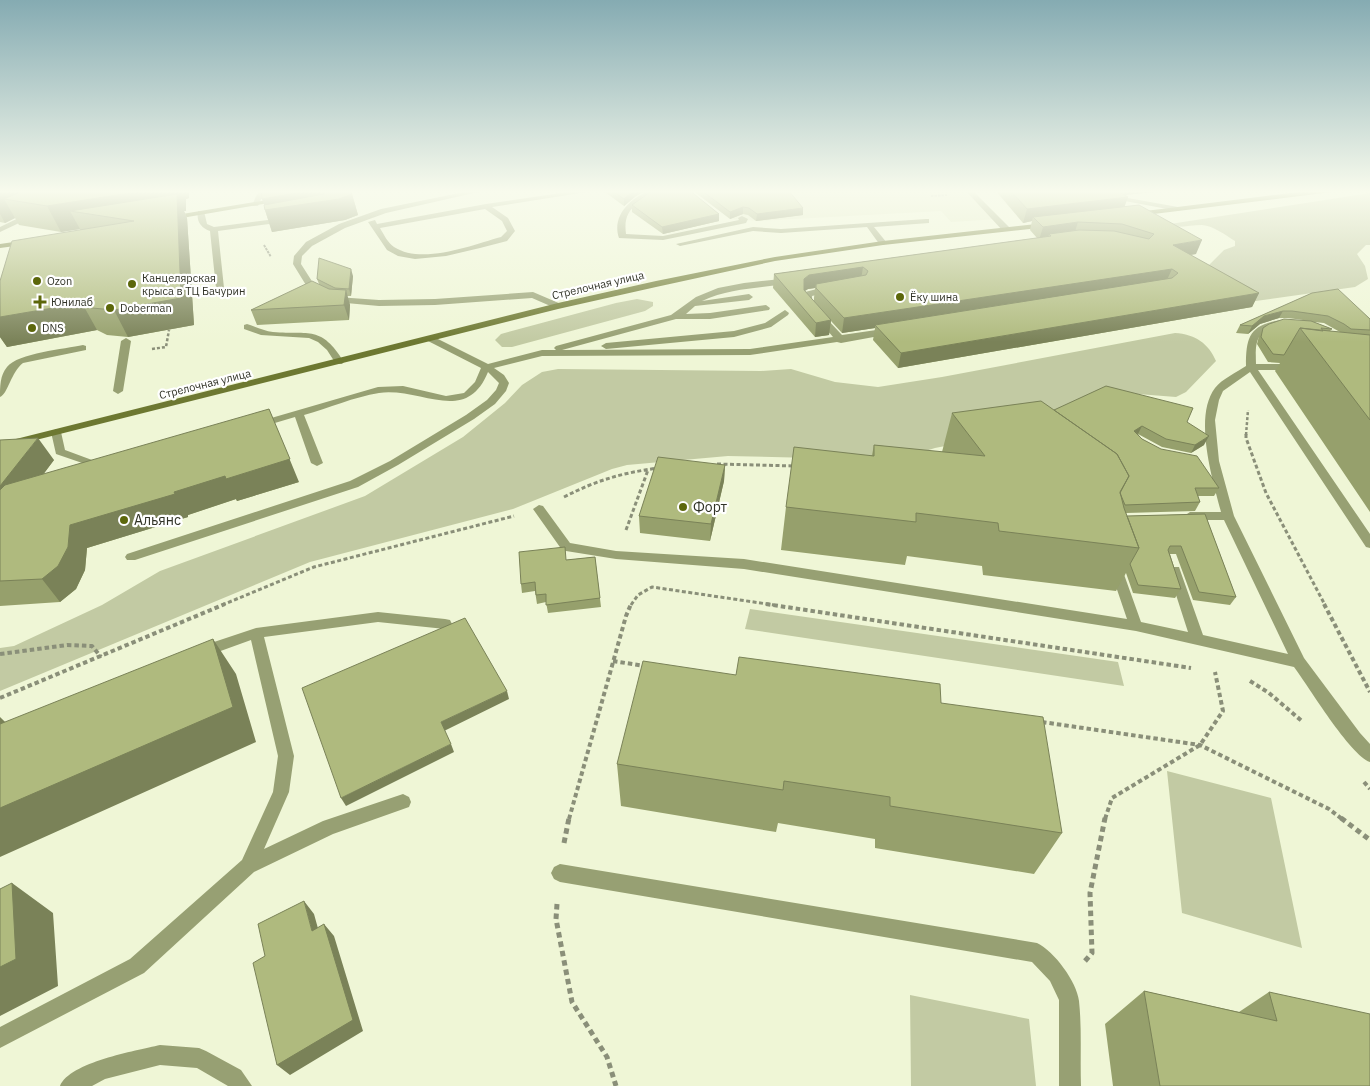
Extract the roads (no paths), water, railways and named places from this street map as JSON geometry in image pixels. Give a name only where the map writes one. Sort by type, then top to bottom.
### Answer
[{"type":"main road","points":[[0,246],[34,241]]},
{"type":"main road","name":"Стрелочная улица","points":[[0,446],[558,306],[775,260],[903,241]]},
{"type":"lane","points":[[215,241],[220,288]]},
{"type":"lane","points":[[315,241],[298,256],[297,264],[312,288],[335,299],[379,303],[435,302],[532,295],[558,306]]},
{"type":"lane","points":[[385,241],[389,247],[403,254],[419,257],[446,254],[498,241]]},
{"type":"lane","points":[[680,244],[696,241]]},
{"type":"lane","points":[[486,367],[605,334],[656,324],[686,311],[699,299],[722,290],[804,278]]},
{"type":"lane","points":[[841,340],[808,303],[808,294],[842,287]]},
{"type":"lane","points":[[692,305],[748,297]]},
{"type":"lane","points":[[674,317],[710,316],[766,308]]},
{"type":"lane","points":[[592,351],[606,346],[634,342],[734,334],[768,326],[786,313]]},
{"type":"lane","points":[[1292,323],[1272,324],[1255,332],[1251,339],[1251,367],[1370,544]]},
{"type":"lane","points":[[247,327],[256,332],[270,335],[321,338],[331,346],[339,362]]},
{"type":"lane","points":[[542,352],[592,351],[702,354],[750,352],[841,340],[903,329]]},
{"type":"lane","points":[[131,557],[354,484],[394,463],[470,417],[501,391],[504,382],[503,378],[474,359],[431,339]]},
{"type":"lane","points":[[118,391],[126,341]]},
{"type":"lane","points":[[0,394],[11,368],[20,361],[83,348]]},
{"type":"lane","points":[[251,427],[378,390],[403,389],[446,399],[467,395],[479,383],[486,367]]},
{"type":"lane","points":[[1308,368],[1251,367],[1219,389],[1214,400],[1210,420],[1214,461],[1228,516],[1299,662],[1354,738],[1370,755]]},
{"type":"lane","points":[[299,414],[317,463]]},
{"type":"lane","points":[[56,432],[60,452],[91,463],[118,462]]},
{"type":"lane","points":[[1198,459],[1214,461]]},
{"type":"lane","points":[[539,509],[566,547],[616,555],[744,564],[1136,626],[1299,662]]},
{"type":"lane","points":[[1182,516],[1228,516]]},
{"type":"lane","points":[[1110,551],[1136,626]]},
{"type":"lane","points":[[1171,559],[1197,639]]},
{"type":"lane","points":[[195,655],[256,633],[378,617],[445,624]]},
{"type":"lane","points":[[248,866],[281,792],[286,756],[256,633]]},
{"type":"lane","points":[[0,1038],[137,966],[248,866],[329,827],[403,802]]},
{"type":"lane","points":[[560,873],[1037,953],[1057,974],[1069,999],[1070,1086]]},
{"type":"lane","points":[[71,1086],[102,1069],[160,1055],[199,1058],[234,1077],[241,1086]]},
{"type":"place","name":"Ozon","points":[[37,281]]},
{"type":"place","name":"Канцелярская крыса в ТЦ Бачурин","points":[[132,284]]},
{"type":"place","name":"Ёку шина","points":[[900,297]]},
{"type":"place","name":"Юнилаб","points":[[40,302]]},
{"type":"place","name":"Doberman","points":[[110,308]]},
{"type":"place","name":"DNS","points":[[32,328]]},
{"type":"place","name":"Форт","points":[[683,507]]},
{"type":"place","name":"Альянс","points":[[124,520]]}]
